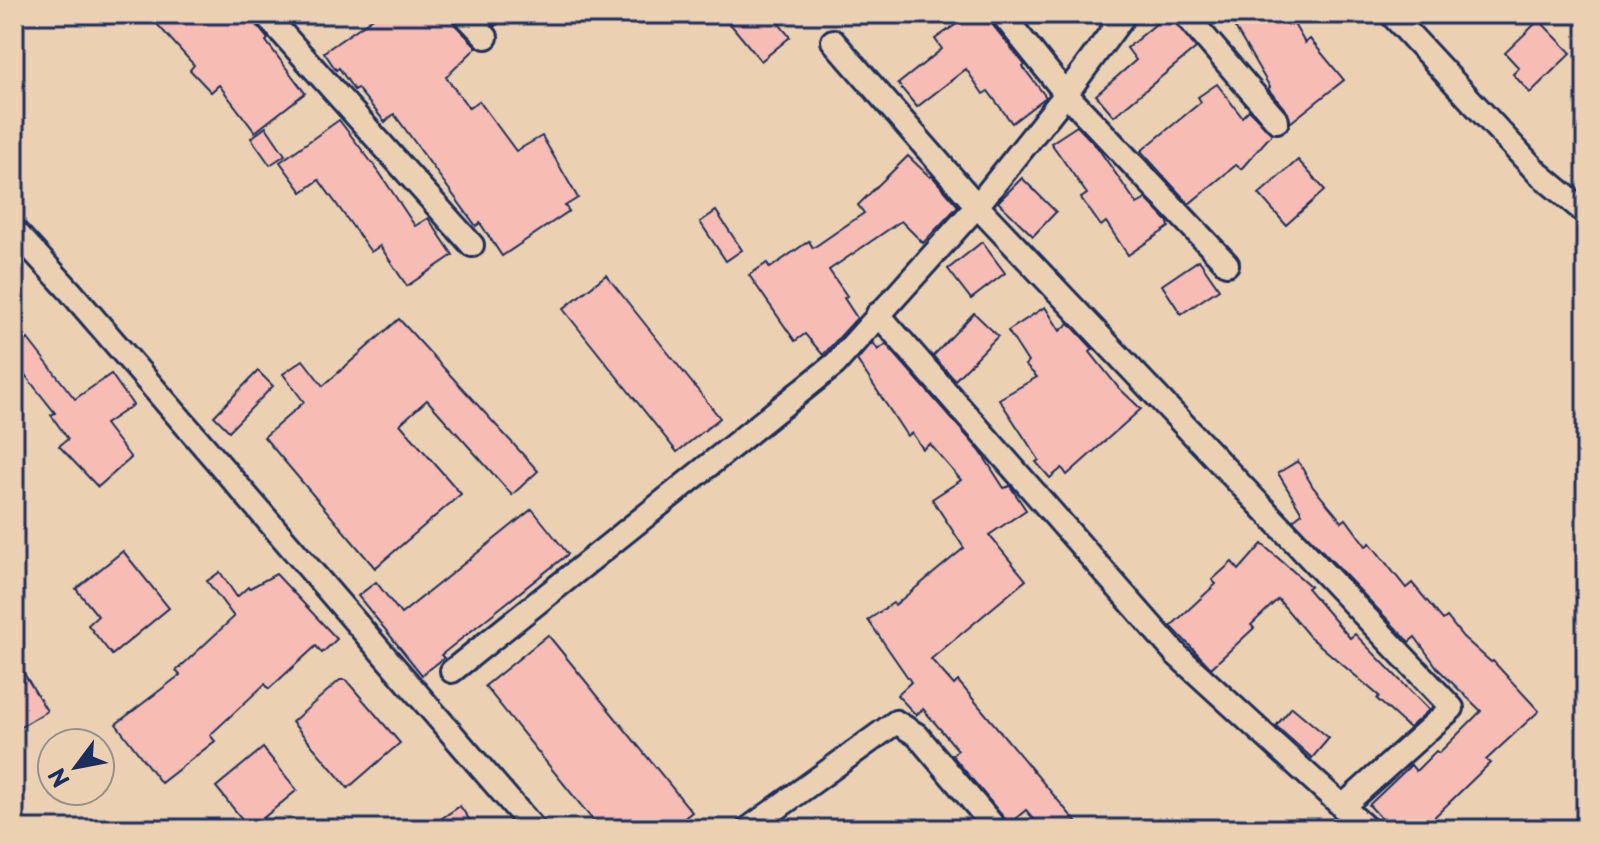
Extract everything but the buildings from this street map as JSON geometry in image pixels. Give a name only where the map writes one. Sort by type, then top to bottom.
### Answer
[{"type":"street","points":[[265,14],[472,245]]},
{"type":"street","points":[[464,14],[486,37]]},
{"type":"street","points":[[1002,14],[1066,94],[1227,264]]},
{"type":"street","points":[[452,671],[835,364],[977,206],[1125,14]]},
{"type":"street","points":[[1185,14],[1277,121]]},
{"type":"street","points":[[1391,14],[1538,173],[1586,213]]},
{"type":"street","points":[[833,41],[977,206],[1452,708],[1342,807]]},
{"type":"street","points":[[14,230],[534,829]]},
{"type":"street","points":[[878,314],[1177,655],[1367,829]]},
{"type":"street","points":[[748,829],[896,722],[917,735],[996,829]]}]
